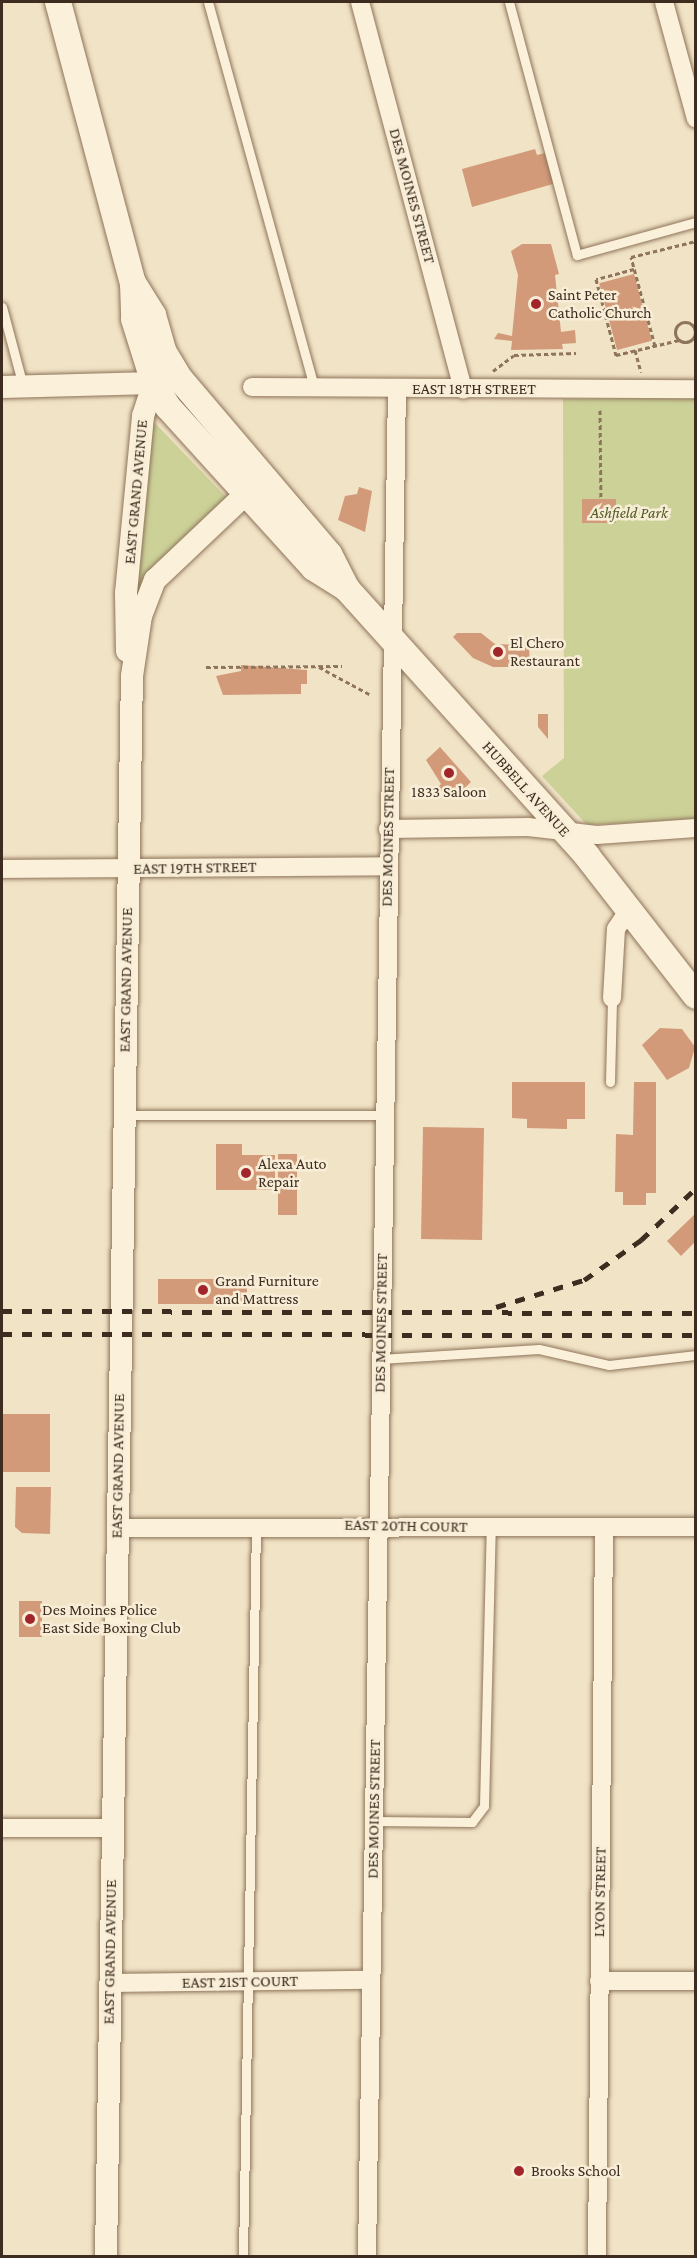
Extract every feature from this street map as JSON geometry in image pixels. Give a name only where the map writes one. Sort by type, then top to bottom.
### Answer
[{"type":"main road","points":[[58,2],[134,283],[153,315],[164,377]]},
{"type":"main road","name":"HUBBELL AVENUE","points":[[164,377],[254,464],[329,554],[347,589],[567,833],[630,908],[696,996]]},
{"type":"main road","name":"HUBBELL AVENUE","points":[[164,377],[246,494],[314,568],[347,589]]},
{"type":"street","name":"DES MOINES STREET","points":[[360,2],[463,390]]},
{"type":"street","points":[[664,2],[696,119]]},
{"type":"street","points":[[12,386],[164,377]]},
{"type":"street","name":"EAST GRAND AVENUE","points":[[132,676],[124,635],[143,416],[164,377]]},
{"type":"street","name":"EAST 18TH STREET","points":[[252,387],[463,390],[696,389]]},
{"type":"street","name":"DES MOINES STREET","points":[[367,2256],[391,640],[397,389]]},
{"type":"street","points":[[246,494],[254,464]]},
{"type":"street","name":"EAST GRAND AVENUE","points":[[106,2256],[127,869],[132,676],[141,616],[155,580],[246,494]]},
{"type":"street","points":[[388,829],[528,827],[567,833],[696,828]]},
{"type":"street","name":"EAST 19TH STREET","points":[[2,868],[388,866]]},
{"type":"street","points":[[612,998],[616,929],[630,908]]},
{"type":"street","name":"EAST 20TH COURT","points":[[117,1528],[377,1524],[491,1527],[696,1527]]},
{"type":"street","name":"LYON STREET","points":[[597,2256],[604,1527]]},
{"type":"street","points":[[2,1828],[112,1828]]},
{"type":"street","name":"EAST 21ST COURT","points":[[109,1983],[370,1980]]},
{"type":"street","points":[[598,1981],[696,1981]]},
{"type":"lane","points":[[208,2],[314,388]]},
{"type":"lane","points":[[509,2],[577,255],[696,222]]},
{"type":"lane","points":[[2,307],[12,386]]},
{"type":"lane","points":[[610,1082],[612,998]]},
{"type":"lane","points":[[124,1115],[384,1115]]},
{"type":"lane","points":[[380,1359],[539,1349],[609,1365],[696,1355]]},
{"type":"lane","points":[[243,2256],[256,1527]]},
{"type":"lane","points":[[374,1821],[472,1822],[484,1806],[491,1527]]},
{"type":"path","points":[[655,346],[631,257],[696,241]]},
{"type":"path","points":[[634,268],[596,279],[616,355],[679,340],[692,340],[692,324],[677,325],[679,340]]},
{"type":"path","points":[[635,350],[640,368]]},
{"type":"path","points":[[489,377],[514,355],[576,353]]},
{"type":"path","points":[[600,410],[601,499]]},
{"type":"path","points":[[320,666],[372,695]]},
{"type":"path","points":[[206,667],[342,666]]},
{"type":"green space","name":"Ashfield Park","points":[[695,398],[695,819],[587,825],[542,776],[564,758],[563,399]]},
{"type":"green space","points":[[153,421],[226,497],[153,566],[131,631]]},
{"type":"building","points":[[535,149],[537,155],[545,153],[553,184],[472,207],[462,169]]},
{"type":"building","name":"Saint Peter Catholic Church","points":[[522,244],[551,244],[559,274],[555,275],[561,332],[575,330],[576,343],[562,344],[563,349],[511,350],[512,341],[494,339],[498,333],[512,336],[518,275],[511,251]]},
{"type":"building","points":[[634,274],[652,341],[617,350],[599,283]]},
{"type":"building","points":[[359,487],[372,491],[365,532],[338,520],[345,496],[357,494]]},
{"type":"building","points":[[582,499],[616,499],[616,523],[582,523]]},
{"type":"building","name":"El Chero Restaurant","points":[[457,633],[481,633],[495,644],[529,645],[530,667],[493,667],[473,658],[453,637]]},
{"type":"building","points":[[241,665],[307,670],[307,684],[301,684],[301,694],[223,695],[216,676],[241,671]]},
{"type":"building","points":[[538,714],[548,714],[548,739],[538,727]]},
{"type":"building","name":"1833 Saloon","points":[[440,747],[471,782],[454,798],[437,789],[441,784],[426,760]]},
{"type":"building","points":[[660,1028],[682,1029],[695,1047],[689,1068],[667,1080],[642,1045]]},
{"type":"building","points":[[512,1082],[585,1082],[585,1119],[567,1119],[567,1129],[527,1128],[527,1119],[512,1118]]},
{"type":"building","points":[[634,1082],[656,1082],[656,1193],[646,1193],[646,1205],[623,1205],[623,1192],[615,1192],[616,1134],[633,1135]]},
{"type":"building","points":[[423,1127],[484,1128],[482,1240],[421,1239]]},
{"type":"building","name":"Alexa Auto Repair","points":[[216,1144],[242,1144],[242,1155],[275,1155],[275,1190],[216,1190]]},
{"type":"building","points":[[278,1154],[297,1154],[297,1215],[278,1215]]},
{"type":"building","points":[[696,1213],[696,1241],[681,1256],[667,1241]]},
{"type":"building","name":"Grand Furniture and Mattress","points":[[158,1279],[247,1279],[247,1304],[158,1304]]},
{"type":"building","points":[[2,1414],[50,1414],[50,1472],[2,1472]]},
{"type":"building","points":[[16,1487],[51,1487],[50,1534],[22,1533],[15,1527]]},
{"type":"building","name":"Des Moines Police East Side Boxing Club","points":[[19,1601],[42,1601],[42,1637],[19,1637]]},
{"type":"railway","points":[[496,1307],[584,1280],[641,1240],[696,1188]]},
{"type":"railway","points":[[2,1311],[696,1313]]},
{"type":"railway","points":[[2,1334],[696,1335]]},
{"type":"place","name":"Saint Peter Catholic Church","points":[[536,304]]},
{"type":"place","name":"El Chero Restaurant","points":[[498,652]]},
{"type":"place","name":"1833 Saloon","points":[[449,773]]},
{"type":"place","name":"Alexa Auto Repair","points":[[246,1173]]},
{"type":"place","name":"Grand Furniture and Mattress","points":[[203,1290]]},
{"type":"place","name":"Des Moines Police East Side Boxing Club","points":[[30,1619]]},
{"type":"place","name":"Brooks School","points":[[519,2171]]}]
